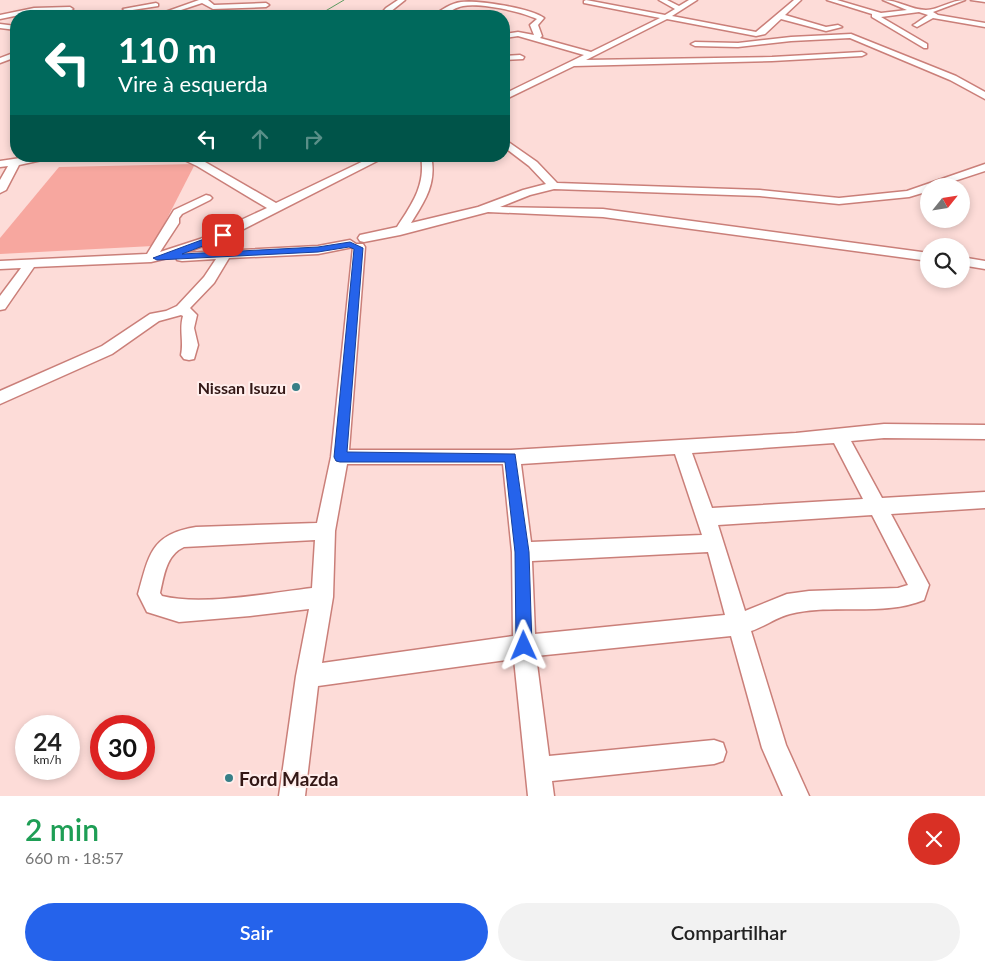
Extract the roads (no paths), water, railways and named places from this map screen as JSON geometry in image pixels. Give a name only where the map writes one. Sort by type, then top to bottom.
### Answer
[{"type":"street","points":[[179,0],[193,3],[204,0]]},
{"type":"street","points":[[204,0],[213,7],[266,5]]},
{"type":"street","points":[[175,10],[204,0]]},
{"type":"street","points":[[388,10],[402,0]]},
{"type":"street","points":[[662,0],[675,8]]},
{"type":"street","points":[[510,94],[663,17],[686,0]]},
{"type":"street","points":[[675,8],[694,0]]},
{"type":"street","points":[[586,2],[758,34],[798,0]]},
{"type":"street","points":[[830,0],[878,14],[926,13],[962,0]]},
{"type":"street","points":[[886,0],[926,13],[985,25]]},
{"type":"street","points":[[974,0],[985,0]]},
{"type":"street","points":[[126,9],[156,3]]},
{"type":"street","points":[[450,10],[463,4],[479,3],[532,14],[540,17],[540,20],[534,25],[538,36],[534,39]]},
{"type":"street","points":[[928,3],[941,6]]},
{"type":"street","points":[[34,10],[74,8],[72,10]]},
{"type":"street","points":[[916,26],[926,13]]},
{"type":"street","points":[[878,14],[874,16],[924,46]]},
{"type":"street","points":[[779,16],[826,29],[845,25]]},
{"type":"street","points":[[888,33],[897,30]]},
{"type":"street","points":[[510,35],[514,34],[590,54]]},
{"type":"street","points":[[863,40],[879,35]]},
{"type":"street","points":[[695,44],[738,46],[851,36],[953,78],[982,94]]},
{"type":"street","points":[[770,42],[800,56]]},
{"type":"street","points":[[570,64],[772,60],[800,56],[862,54]]},
{"type":"street","points":[[510,58],[520,57]]},
{"type":"street","points":[[945,65],[980,90],[982,94]]},
{"type":"street","points":[[510,147],[533,164],[554,186]]},
{"type":"street","points":[[0,164],[19,162]]},
{"type":"street","points":[[196,162],[276,208]]},
{"type":"street","points":[[154,258],[201,245],[248,224],[276,208],[370,162]]},
{"type":"street","points":[[400,231],[426,188],[430,174],[427,162]]},
{"type":"street","points":[[0,190],[15,163]]},
{"type":"street","points":[[949,178],[974,172],[985,167]]},
{"type":"street","points":[[0,265],[318,250],[358,243],[482,210],[527,192],[554,186],[760,193],[839,201],[909,194],[920,190]]},
{"type":"street","points":[[154,258],[158,243],[173,223],[173,218],[178,212],[206,198]]},
{"type":"street","points":[[482,210],[603,213],[920,256]]},
{"type":"street","points":[[292,796],[308,676],[322,597],[325,531],[340,457],[358,243]]},
{"type":"street","points":[[0,398],[80,360],[107,350],[156,317],[182,309],[209,280],[225,255]]},
{"type":"street","points":[[970,262],[985,265]]},
{"type":"street","points":[[2,302],[30,264]]},
{"type":"street","points":[[182,309],[190,315],[188,328],[191,345],[190,355]]},
{"type":"street","points":[[340,457],[511,457],[839,436],[884,431],[985,432]]},
{"type":"street","points":[[308,676],[524,646],[740,624],[758,618],[787,604],[809,601],[898,598],[917,593],[919,585],[839,436]]},
{"type":"street","points":[[681,447],[715,543],[740,624],[774,748],[796,796]]},
{"type":"street","points":[[511,457],[522,552],[524,646],[541,796]]},
{"type":"street","points":[[706,517],[875,505],[985,500]]},
{"type":"street","points":[[322,597],[250,606],[179,611],[155,606],[149,594],[155,568],[163,550],[176,539],[196,536],[325,531]]},
{"type":"street","points":[[522,552],[715,543]]},
{"type":"street","points":[[537,770],[714,752]]},
{"type":"waterway","points":[[327,10],[344,0]]},
{"type":"place","name":"Nissan Isuzu","points":[[296,387]]},
{"type":"place","name":"Ford Mazda","points":[[229,778]]}]
